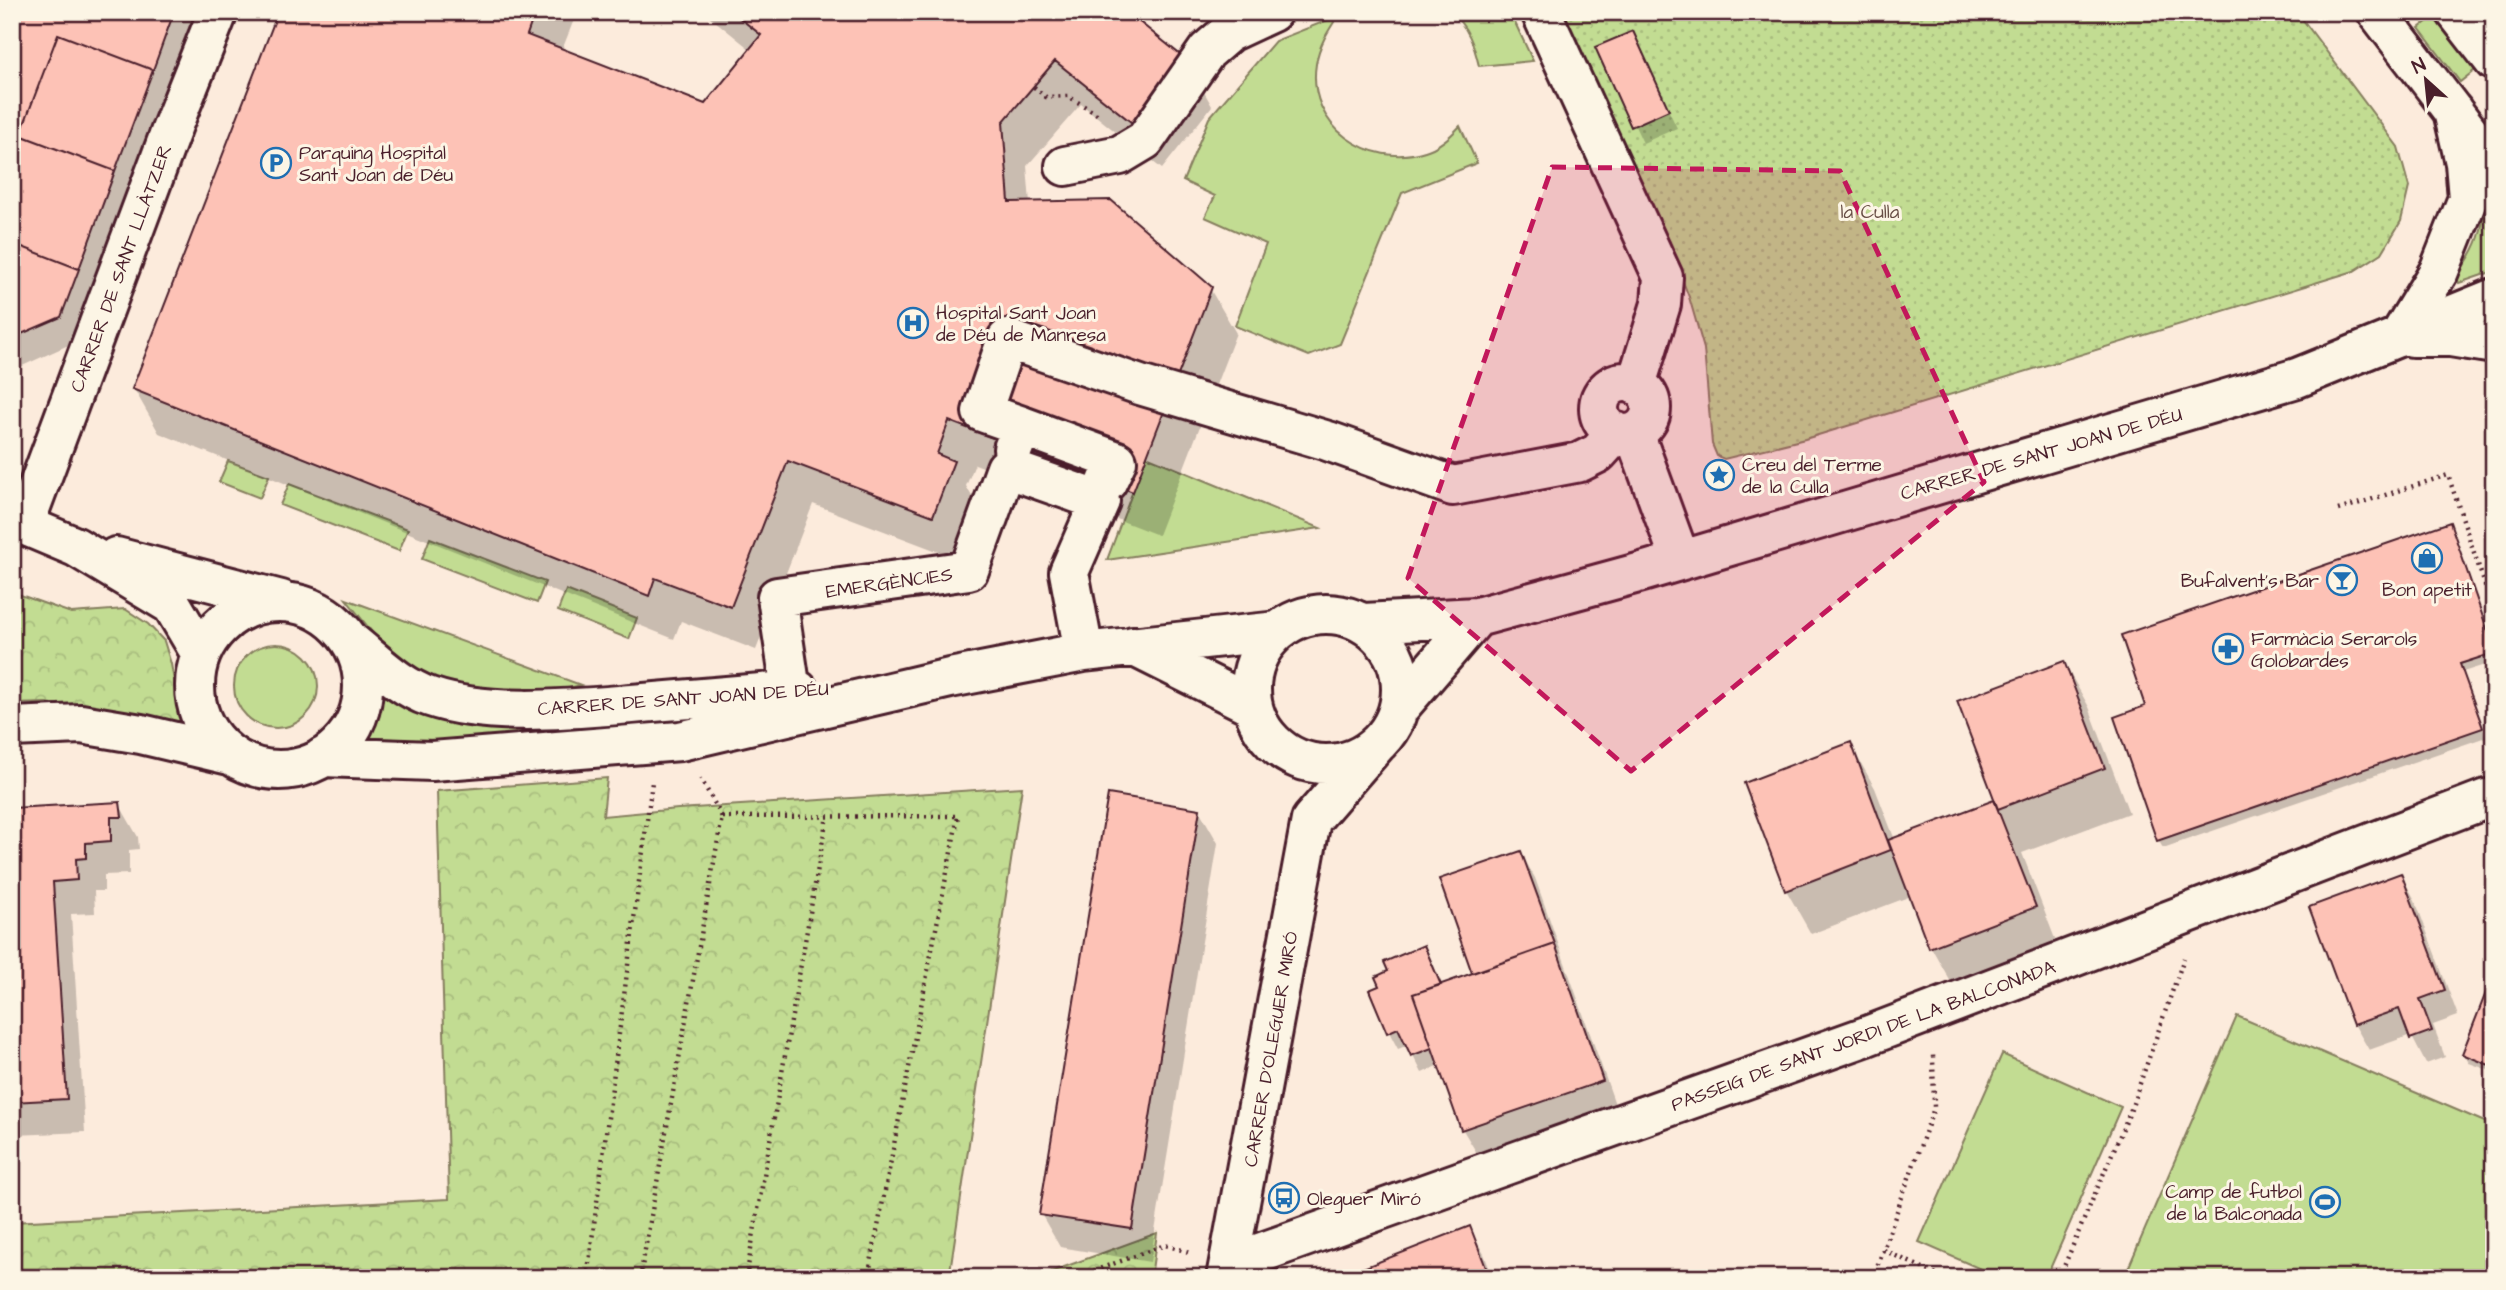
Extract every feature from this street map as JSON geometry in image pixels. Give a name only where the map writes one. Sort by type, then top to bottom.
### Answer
[{"type":"street","name":"CARRER DE SANT LLÀTZER","points":[[18,522],[218,12]]},
{"type":"street","points":[[1065,166],[1120,155],[1145,140],[1207,51],[1229,32],[1272,12]]},
{"type":"street","points":[[1107,482],[1116,461],[982,412],[1007,339],[1140,385],[1328,441],[1453,486],[1580,462],[1648,421],[1651,411],[1647,394],[1636,385],[1661,304],[1663,277],[1541,12]]},
{"type":"street","points":[[2377,12],[2494,165]]},
{"type":"street","points":[[2456,12],[2492,59]]},
{"type":"street","points":[[2478,12],[2492,59]]},
{"type":"street","points":[[2399,337],[2440,271],[2468,198],[2465,163],[2452,111]]},
{"type":"street","name":"CARRER DE SANT JOAN DE DÉU","points":[[1364,623],[1477,617],[1680,559],[2297,378],[2494,298]]},
{"type":"street","name":"CARRER DE SANT JOAN DE DÉU","points":[[2399,337],[2451,337],[2494,344]]},
{"type":"street","points":[[1023,426],[1006,468],[1100,501],[1069,572],[1084,652]]},
{"type":"street","points":[[1625,433],[1680,559]]},
{"type":"street","name":"EMERGÈNCIES","points":[[791,691],[777,597],[969,570],[1006,468]]},
{"type":"street","points":[[18,522],[76,547],[172,605],[201,654]]},
{"type":"street","points":[[12,727],[81,724],[141,734],[230,755],[252,766],[276,771],[300,767],[323,757],[345,738],[359,713],[363,683],[357,655],[344,632],[316,610],[76,547]]},
{"type":"street","points":[[230,755],[205,727],[198,709],[195,690],[201,654],[217,630],[238,612],[274,602],[293,603]]},
{"type":"street","points":[[1399,708],[1401,684],[1396,659],[1383,638],[1364,623],[1342,615],[1320,614],[1298,619],[1278,631],[1264,646],[1254,665],[1251,685],[1253,706],[1262,728],[1277,746],[1311,820],[1390,728],[1399,708],[1477,617]]},
{"type":"street","name":"CARRER DE SANT JOAN DE DÉU","points":[[323,757],[432,761],[680,741],[950,678],[1084,652],[1278,631]]},
{"type":"street","name":"CARRER DE SANT JOAN DE DÉU","points":[[351,642],[413,689],[428,697],[482,708],[570,709],[950,678]]},
{"type":"street","points":[[1133,646],[1253,706]]},
{"type":"street","points":[[754,723],[791,691]]},
{"type":"street","points":[[1277,746],[1295,757],[1315,763],[1337,763],[1358,757],[1376,745]]},
{"type":"street","name":"PASSEIG DE SANT JORDI DE LA BALCONADA","points":[[1228,1271],[1854,1041],[2486,799],[2494,801]]},
{"type":"street","name":"CARRER D'OLEGUER MIRÓ","points":[[1228,1271],[1311,820]]},
{"type":"path","points":[[1034,87],[1046,96],[1068,96],[1102,118]]},
{"type":"path","points":[[2338,510],[2448,475],[2494,612]]},
{"type":"path","points":[[587,1278],[657,743]]},
{"type":"path","points":[[746,1278],[827,816]]},
{"type":"path","points":[[640,1278],[722,817],[958,816],[868,1278]]},
{"type":"path","points":[[2059,1278],[2130,1111],[2202,908]]},
{"type":"path","points":[[1873,1278],[1934,1108],[1932,1011]]},
{"type":"path","points":[[1074,1278],[1165,1245],[1228,1271]]},
{"type":"path","points":[[1883,1250],[1945,1278]]},
{"type":"highlighted area","points":[[1552,167],[1840,171],[1984,482],[1631,771],[1408,578]]},
{"type":"green space","points":[[1450,12],[1510,12],[1533,61],[1479,66],[1469,36]]},
{"type":"green space","name":"la Culla","points":[[1559,12],[2297,12],[2398,147],[2409,187],[2401,221],[2382,253],[2354,271],[1805,439],[1724,459],[1717,456],[1712,444],[1704,349],[1689,297],[1662,228]]},
{"type":"green space","points":[[1338,16],[1327,33],[1316,64],[1316,86],[1321,106],[1332,124],[1346,138],[1364,148],[1383,154],[1404,155],[1435,147],[1460,126],[1477,163],[1402,193],[1340,344],[1309,356],[1235,326],[1266,244],[1205,217],[1215,196],[1183,181],[1209,118],[1275,41]]},
{"type":"green space","points":[[2433,17],[2475,70],[2460,82],[2419,28]]},
{"type":"green space","points":[[2492,188],[2494,271],[2459,283],[2456,276],[2475,247],[2482,227],[2486,192]]},
{"type":"green space","points":[[1146,456],[1320,528],[1107,560]]},
{"type":"green space","points":[[228,461],[269,476],[260,498],[219,482]]},
{"type":"green space","points":[[289,484],[408,529],[399,551],[280,505]]},
{"type":"green space","points":[[430,538],[545,582],[537,603],[422,559]]},
{"type":"green space","points":[[566,590],[637,618],[629,639],[558,611]]},
{"type":"green space","points":[[12,592],[71,613],[125,609],[148,624],[164,641],[176,692],[189,729],[47,703],[12,704]]},
{"type":"green space","points":[[346,599],[581,685],[544,694],[486,696],[438,679],[403,662],[376,637]]},
{"type":"green space","points":[[276,644],[299,651],[311,663],[318,686],[311,709],[299,721],[276,728],[253,721],[241,709],[234,686],[241,663],[253,651]]},
{"type":"green space","points":[[377,691],[441,721],[490,727],[618,715],[621,735],[486,751],[362,742],[373,717]]},
{"type":"green space","points":[[607,778],[603,816],[1022,787],[949,1278],[12,1278],[12,1222],[449,1199],[437,791]]},
{"type":"green space","name":"Camp de futbol de la Balconada","points":[[2237,1016],[2494,1126],[2494,1278],[2124,1278]]},
{"type":"green space","points":[[2002,1054],[2121,1107],[2046,1278],[2001,1278],[1919,1242]]},
{"type":"green space","points":[[1157,1233],[1151,1278],[1034,1278]]},
{"type":"building","points":[[12,12],[174,12],[153,70],[58,34],[20,135],[12,132]]},
{"type":"building","points":[[278,12],[535,12],[527,35],[705,104],[761,35],[732,12],[1127,12],[1188,61],[1136,126],[1055,61],[1003,122],[1009,202],[1111,200],[1212,287],[1133,492],[949,421],[937,454],[954,461],[933,516],[788,461],[731,607],[655,578],[649,596],[132,389]]},
{"type":"building","points":[[1633,31],[1669,110],[1631,127],[1595,47]]},
{"type":"building","points":[[58,34],[153,70],[115,171],[20,135]]},
{"type":"building","points":[[12,132],[115,171],[79,269],[12,243]]},
{"type":"building","points":[[12,243],[79,269],[61,317],[12,338]]},
{"type":"building","points":[[2450,522],[2494,649],[2494,653],[2460,664],[2483,728],[2157,841],[2114,717],[2145,706],[2121,635]]},
{"type":"building","points":[[2064,661],[2105,768],[1998,809],[1957,701]]},
{"type":"building","points":[[1851,742],[1891,850],[1785,891],[1744,783]]},
{"type":"building","points":[[1108,794],[1200,809],[1132,1229],[1039,1215]]},
{"type":"building","points":[[1994,800],[2036,907],[1929,948],[1888,840]]},
{"type":"building","points":[[120,802],[122,817],[111,817],[111,841],[86,843],[86,858],[76,859],[77,880],[53,882],[67,1099],[12,1102],[12,808]]},
{"type":"building","points":[[1521,851],[1555,944],[1472,973],[1439,879]]},
{"type":"building","points":[[2401,873],[2445,990],[2420,999],[2432,1031],[2410,1039],[2399,1009],[2353,1025],[2309,907]]},
{"type":"building","points":[[1555,944],[1603,1081],[1461,1130],[1413,994]]},
{"type":"building","points":[[1424,945],[1441,985],[1413,994],[1432,1048],[1411,1056],[1398,1028],[1387,1033],[1369,990],[1379,986],[1375,977],[1388,971],[1384,962]]},
{"type":"building","points":[[2494,972],[2494,1067],[2462,1054]]},
{"type":"building","points":[[1470,1226],[1490,1278],[1367,1278],[1363,1268]]},
{"type":"place","name":"Parquing Hospital Sant Joan de Déu","points":[[276,163]]},
{"type":"place","name":"Hospital Sant Joan de Déu de Manresa","points":[[913,323]]},
{"type":"place","name":"Creu del Terme de la Culla","points":[[1719,475]]},
{"type":"place","name":"Bon apetit","points":[[2427,558]]},
{"type":"place","name":"Bufalvent's Bar","points":[[2342,580]]},
{"type":"place","name":"Farmàcia Serarols Golobardes","points":[[2228,649]]},
{"type":"place","name":"Oleguer Miró","points":[[1284,1198]]},
{"type":"place","name":"Camp de futbol de la Balconada","points":[[2325,1202]]}]
